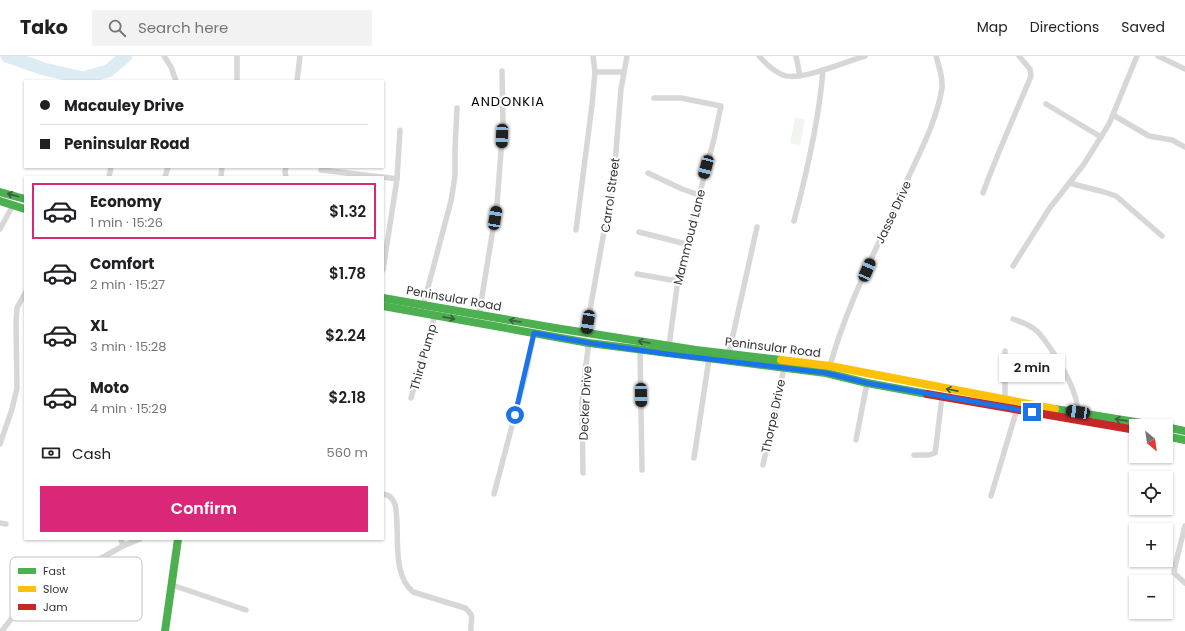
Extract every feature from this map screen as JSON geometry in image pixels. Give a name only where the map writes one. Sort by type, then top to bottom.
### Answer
[{"type":"main road","points":[[0,192],[24,199]]},
{"type":"main road","points":[[0,201],[24,209]]},
{"type":"main road","name":"Peninsular Road","points":[[384,298],[423,306],[669,346],[830,366],[1005,400],[1129,421]]},
{"type":"main road","name":"Peninsular Road","points":[[384,306],[589,343],[826,373],[867,383],[942,397],[1129,429]]},
{"type":"main road","points":[[1173,428],[1185,431]]},
{"type":"main road","points":[[1173,437],[1185,440]]},
{"type":"main road","points":[[165,631],[178,540]]},
{"type":"street","points":[[164,56],[171,67],[176,80]]},
{"type":"street","points":[[237,56],[237,80]]},
{"type":"street","points":[[297,80],[300,56]]},
{"type":"street","points":[[576,230],[595,72],[592,56]]},
{"type":"street","name":"Carrol Street","points":[[588,333],[614,176],[620,96],[627,56]]},
{"type":"street","points":[[759,56],[772,70],[784,76],[790,77],[823,70],[864,56]]},
{"type":"street","points":[[796,56],[800,76]]},
{"type":"street","name":"Jasse Drive","points":[[830,366],[846,318],[926,138],[938,106],[942,87],[942,74],[936,56]]},
{"type":"street","points":[[983,193],[1002,143],[1031,76],[1030,69],[1019,56]]},
{"type":"street","points":[[1013,266],[1049,208],[1084,164],[1101,137],[1113,115],[1137,56]]},
{"type":"street","points":[[1158,56],[1185,69]]},
{"type":"street","points":[[794,221],[803,189],[818,111],[823,70]]},
{"type":"street","points":[[479,315],[497,204],[503,125],[502,71]]},
{"type":"street","points":[[595,72],[624,72]]},
{"type":"street","name":"Mammoud Lane","points":[[654,98],[681,98],[721,106],[714,139],[677,281],[669,346]]},
{"type":"street","points":[[1046,104],[1101,137]]},
{"type":"street","points":[[423,306],[452,201],[455,176],[454,149],[457,108]]},
{"type":"street","points":[[1113,115],[1149,136],[1172,140],[1185,147]]},
{"type":"street","points":[[384,264],[397,179],[400,130]]},
{"type":"street","points":[[321,170],[366,176]]},
{"type":"street","points":[[648,172],[682,189],[699,195]]},
{"type":"street","points":[[384,177],[397,179]]},
{"type":"street","points":[[1070,183],[1116,196],[1162,236]]},
{"type":"street","points":[[0,229],[13,205]]},
{"type":"street","points":[[729,353],[757,227]]},
{"type":"street","points":[[639,232],[686,244]]},
{"type":"street","points":[[637,274],[677,281]]},
{"type":"street","points":[[0,444],[12,409],[16,388],[17,308],[24,296]]},
{"type":"street","name":"Third Pump","points":[[411,398],[435,315]]},
{"type":"street","points":[[1013,320],[1025,324],[1037,331],[1064,370],[1075,396],[1078,412]]},
{"type":"street","points":[[494,494],[526,373],[534,333]]},
{"type":"street","name":"Decker Drive","points":[[583,473],[582,396],[589,343],[588,333]]},
{"type":"street","points":[[640,350],[642,470]]},
{"type":"street","points":[[1005,351],[1005,400]]},
{"type":"street","points":[[694,458],[709,359]]},
{"type":"street","name":"Thorpe Drive","points":[[763,465],[784,368]]},
{"type":"street","points":[[856,440],[867,383]]},
{"type":"street","points":[[914,455],[929,455],[935,453],[942,397]]},
{"type":"street","points":[[991,496],[1018,409]]},
{"type":"street","points":[[384,494],[392,497],[395,504],[398,562],[408,588],[413,592],[465,608],[472,613],[473,618],[471,631]]},
{"type":"street","points":[[1185,526],[1174,566],[1174,572],[1185,583]]},
{"type":"street","points":[[121,540],[123,546]]},
{"type":"street","points":[[104,557],[138,540]]},
{"type":"street","points":[[172,586],[246,610]]},
{"type":"street","points":[[2,631],[10,620]]},
{"type":"shaded area","points":[[795,118],[805,119],[800,145],[790,143]]},
{"type":"waterway","points":[[7,56],[44,69],[83,78],[108,71],[126,56]]},
{"type":"traffic: fast","points":[[0,192],[24,199]]},
{"type":"traffic: fast","points":[[0,201],[24,209]]},
{"type":"traffic: fast","points":[[384,298],[555,328],[696,350],[781,360]]},
{"type":"traffic: fast","points":[[384,306],[589,343],[826,373],[867,383],[927,394]]},
{"type":"traffic: fast","points":[[1055,409],[1129,421]]},
{"type":"traffic: fast","points":[[1173,428],[1185,431]]},
{"type":"traffic: fast","points":[[1173,437],[1185,440]]},
{"type":"traffic: fast","points":[[165,631],[178,540]]},
{"type":"traffic: slow","points":[[781,360],[830,366],[1055,409]]},
{"type":"traffic: jam","points":[[927,394],[1129,429]]},
{"type":"district","name":"ANDONKIA","points":[[508,101]]},
{"type":"route","points":[[515,415],[526,373],[534,333],[589,343],[667,354],[826,373],[867,383],[1032,412]]}]
